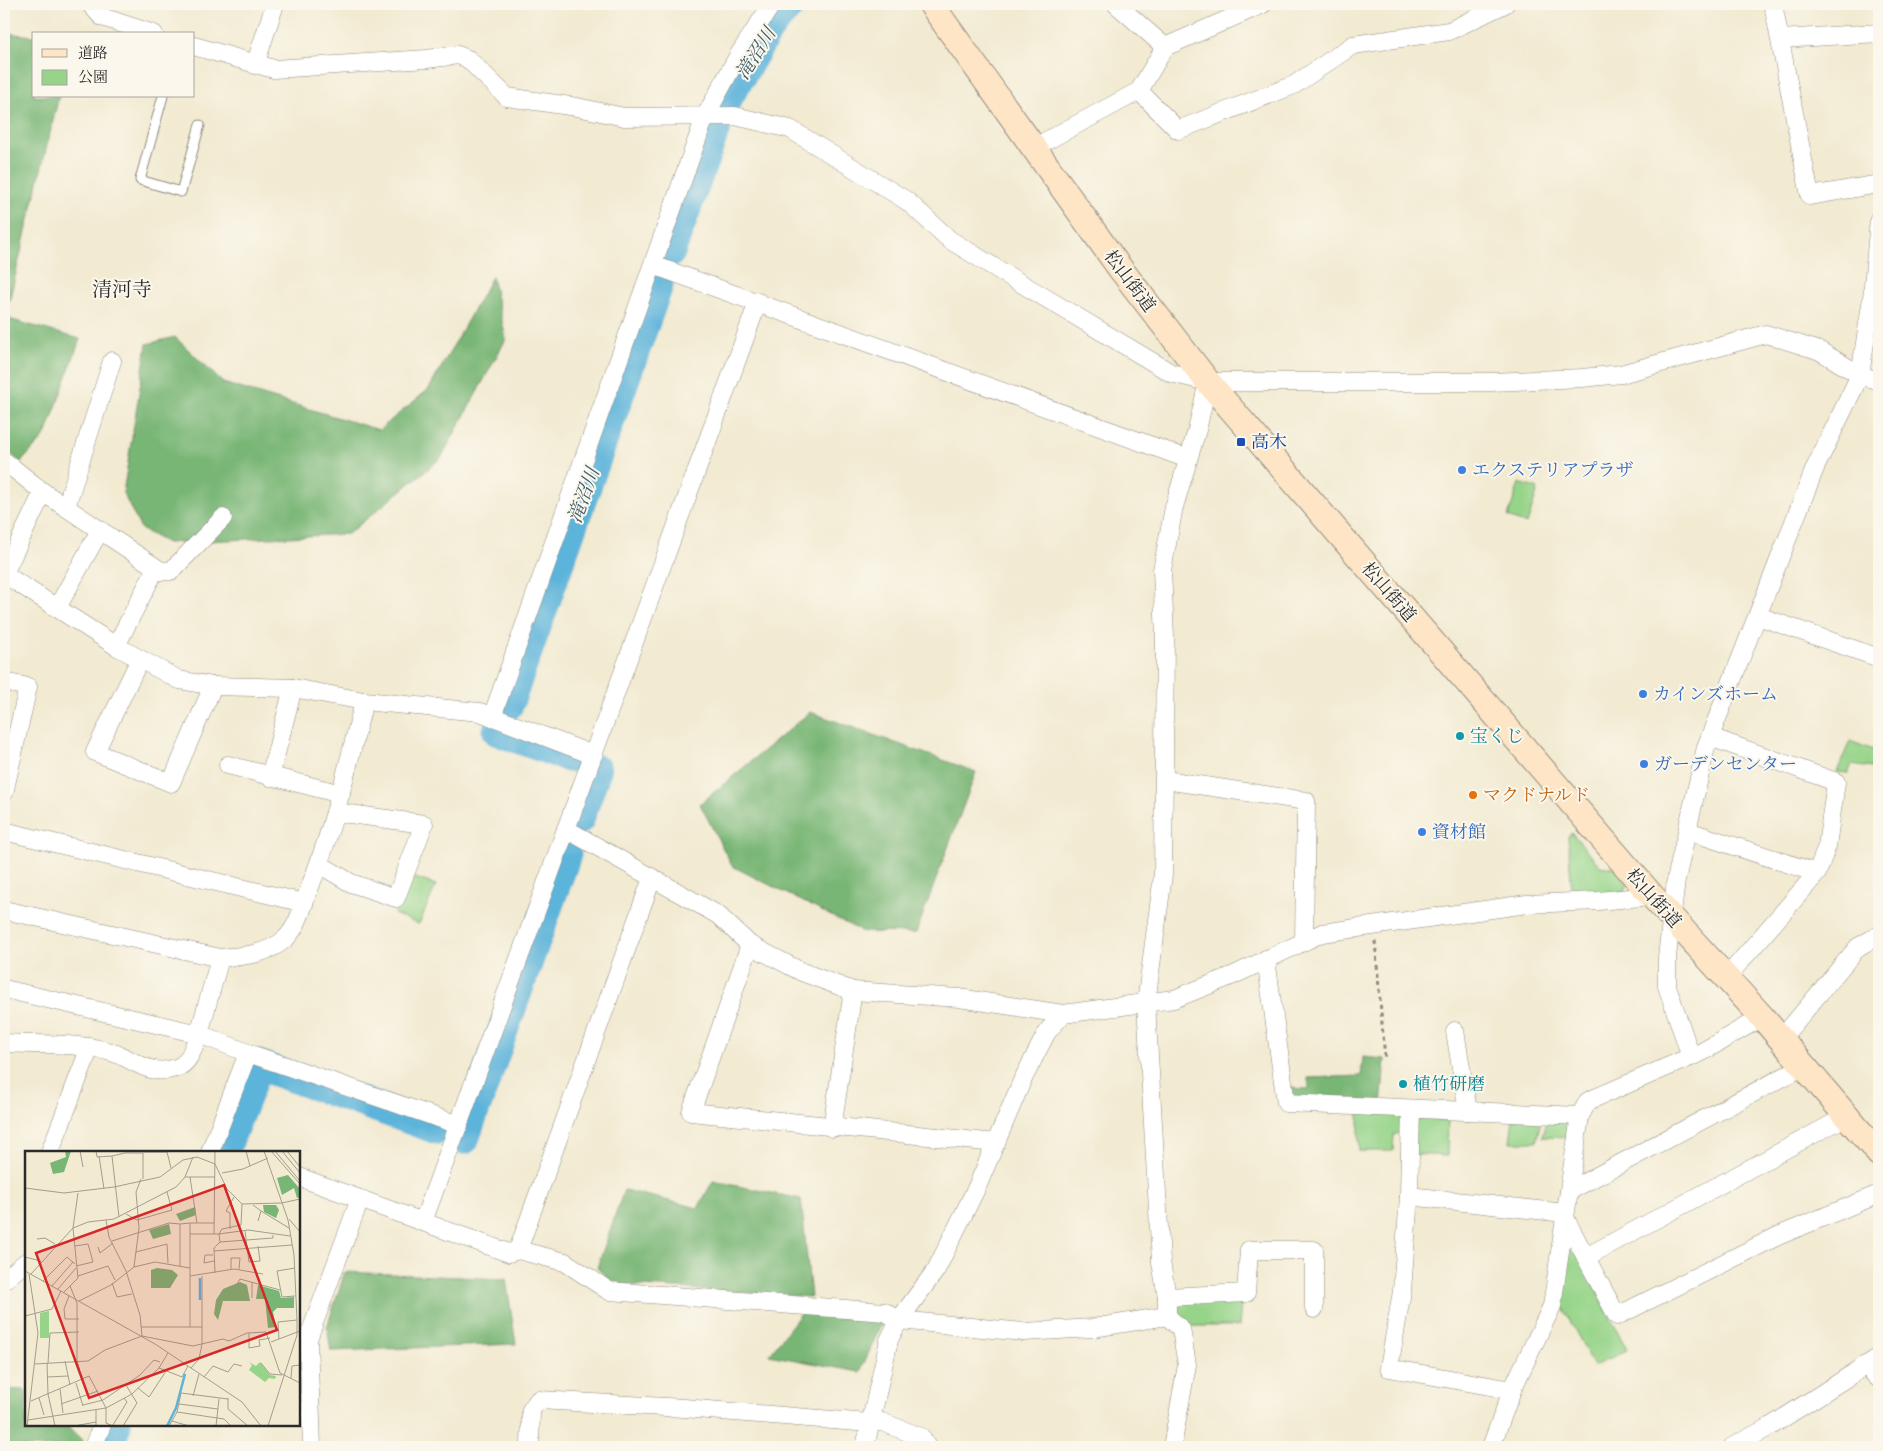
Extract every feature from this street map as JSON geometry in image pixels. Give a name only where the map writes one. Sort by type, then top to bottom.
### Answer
[{"type":"main road","name":"松山街道","points":[[931,4],[1033,148],[1208,382],[1652,896],[1762,1017],[1879,1154]]},
{"type":"street","points":[[90,4],[90,7],[102,17],[148,32]]},
{"type":"street","points":[[255,65],[275,4]]},
{"type":"street","points":[[492,717],[705,117],[738,56],[772,4]]},
{"type":"street","points":[[1116,4],[1165,47]]},
{"type":"street","points":[[1033,148],[1138,91],[1165,47],[1263,4]]},
{"type":"street","points":[[1138,91],[1178,130],[1294,85],[1353,45],[1449,31],[1505,4]]},
{"type":"street","points":[[1773,4],[1810,196],[1879,184]]},
{"type":"street","points":[[1780,39],[1879,33]]},
{"type":"street","points":[[195,46],[274,69],[427,59],[458,55],[468,59],[507,97],[577,107],[624,117],[735,116],[790,129],[907,201],[950,240],[1007,276],[1171,373],[1208,382],[1491,382],[1582,378],[1621,374],[1766,334],[1820,351],[1860,375],[1879,381]]},
{"type":"street","points":[[1691,1057],[1667,986],[1667,957],[1676,880],[1710,737],[1815,468],[1860,375],[1872,298],[1879,219]]},
{"type":"street","points":[[653,265],[1188,459]]},
{"type":"street","points":[[423,1222],[758,302]]},
{"type":"street","points":[[66,507],[112,361]]},
{"type":"street","points":[[1172,1447],[1187,1365],[1181,1328],[1167,1316],[1167,1297],[1161,1262],[1146,1003],[1163,875],[1165,637],[1162,570],[1174,507],[1208,382]]},
{"type":"street","points":[[4,461],[43,492],[161,571],[171,570],[223,518]]},
{"type":"street","points":[[43,492],[4,574],[116,646],[179,680],[213,686],[293,688],[364,701],[480,712],[593,755]]},
{"type":"street","points":[[57,608],[100,530]]},
{"type":"street","points":[[116,646],[156,568]]},
{"type":"street","points":[[1758,616],[1879,658]]},
{"type":"street","points":[[140,659],[95,752],[171,784],[213,686]]},
{"type":"street","points":[[4,682],[28,687],[8,754],[4,793]]},
{"type":"street","points":[[270,777],[293,688]]},
{"type":"street","points":[[4,910],[220,958],[257,954],[284,940],[294,927],[319,864],[341,794],[364,701]]},
{"type":"street","points":[[1710,737],[1836,782],[1827,846],[1817,873],[1726,978]]},
{"type":"street","points":[[228,765],[341,794]]},
{"type":"street","points":[[1165,780],[1306,801],[1304,941]]},
{"type":"street","points":[[319,864],[351,883],[396,898],[424,824],[335,812]]},
{"type":"street","points":[[566,829],[718,915],[750,945],[802,972],[853,991],[959,998],[1063,1014],[1174,999],[1322,933],[1527,904],[1598,901],[1652,896]]},
{"type":"street","points":[[4,831],[304,903]]},
{"type":"street","points":[[1688,831],[1817,873]]},
{"type":"street","points":[[518,1250],[652,878]]},
{"type":"street","points":[[1781,1039],[1858,947],[1879,935]]},
{"type":"street","points":[[750,945],[691,1112],[996,1144]]},
{"type":"street","points":[[4,1043],[90,1047],[113,1052],[141,1067],[162,1071],[178,1068],[187,1060],[198,1034],[220,958]]},
{"type":"street","points":[[1266,959],[1286,1104],[1580,1116]]},
{"type":"street","points":[[4,989],[198,1034],[459,1125]]},
{"type":"street","points":[[832,1128],[853,991]]},
{"type":"street","points":[[865,1447],[889,1340],[899,1320],[936,1270],[1047,1032],[1063,1014]]},
{"type":"street","points":[[1491,1447],[1512,1390],[1552,1306],[1564,1214],[1580,1116],[1588,1101],[1691,1057],[1762,1017]]},
{"type":"street","points":[[1455,1031],[1468,1111]]},
{"type":"street","points":[[50,1151],[90,1047]]},
{"type":"street","points":[[217,1150],[248,1053]]},
{"type":"street","points":[[1568,1191],[1804,1066]]},
{"type":"street","points":[[1411,1109],[1409,1196],[1402,1291],[1389,1368],[1512,1390]]},
{"type":"street","points":[[1586,1258],[1847,1116]]},
{"type":"street","points":[[300,1177],[509,1253],[518,1250],[565,1262],[608,1291],[885,1312],[899,1320],[1024,1332],[1092,1328],[1167,1316]]},
{"type":"street","points":[[1564,1214],[1616,1316],[1778,1236],[1879,1194]]},
{"type":"street","points":[[1409,1196],[1564,1214]]},
{"type":"street","points":[[312,1447],[308,1339],[360,1199]]},
{"type":"street","points":[[1167,1297],[1246,1293],[1249,1250],[1314,1250],[1314,1309]]},
{"type":"street","points":[[4,1280],[25,1263]]},
{"type":"street","points":[[1732,1447],[1771,1426],[1872,1361],[1879,1379]]},
{"type":"street","points":[[530,1447],[531,1410],[538,1400],[684,1408],[869,1423],[882,1422],[921,1437],[927,1447]]},
{"type":"street","points":[[93,1447],[102,1426]]},
{"type":"lane","points":[[162,98],[140,180],[181,192],[200,126]]},
{"type":"path","points":[[1374,925],[1385,1059]]},
{"type":"green space","points":[[4,33],[32,36],[32,98],[59,98],[5,318],[80,339],[46,435],[21,462],[4,449]]},
{"type":"green space","points":[[492,277],[506,339],[441,458],[348,534],[167,543],[141,529],[123,493],[147,344],[175,337],[223,383],[379,430],[429,389]]},
{"type":"green space","points":[[1519,483],[1538,489],[1527,524],[1508,517]]},
{"type":"green space","points":[[810,712],[976,772],[916,933],[863,932],[732,866],[700,804]]},
{"type":"green space","points":[[1850,741],[1876,751],[1878,769],[1852,765],[1848,773],[1837,772]]},
{"type":"green space","points":[[1572,833],[1600,866],[1615,868],[1628,884],[1624,893],[1572,897],[1568,836]]},
{"type":"green space","points":[[409,876],[436,885],[419,924],[394,914]]},
{"type":"green space","points":[[1363,1057],[1385,1059],[1381,1108],[1291,1104],[1291,1088],[1309,1089],[1308,1078],[1361,1076]]},
{"type":"green space","points":[[1359,1113],[1395,1113],[1403,1118],[1404,1133],[1394,1134],[1393,1151],[1359,1151]]},
{"type":"green space","points":[[1416,1115],[1448,1121],[1447,1156],[1412,1154]]},
{"type":"green space","points":[[1513,1119],[1541,1120],[1536,1142],[1510,1142]]},
{"type":"green space","points":[[1546,1121],[1569,1121],[1573,1126],[1571,1138],[1542,1137]]},
{"type":"green space","points":[[713,1181],[801,1199],[811,1297],[614,1284],[597,1268],[624,1190],[698,1208]]},
{"type":"green space","points":[[1567,1232],[1627,1350],[1594,1366],[1560,1302]]},
{"type":"green space","points":[[345,1272],[506,1279],[516,1344],[331,1351],[327,1327]]},
{"type":"green space","points":[[1242,1295],[1239,1326],[1187,1326],[1165,1301]]},
{"type":"green space","points":[[802,1312],[882,1323],[860,1372],[769,1355]]},
{"type":"green space","points":[[4,1389],[25,1391],[25,1426],[66,1426],[83,1440],[80,1447],[4,1447]]},
{"type":"waterway","name":"滝沼川","points":[[723,105],[772,23],[791,4]]},
{"type":"waterway","name":"滝沼川","points":[[670,252],[717,123]]},
{"type":"waterway","name":"滝沼川","points":[[508,705],[658,285]]},
{"type":"waterway","points":[[498,731],[569,757]]},
{"type":"waterway","points":[[579,819],[596,770]]},
{"type":"waterway","points":[[464,1139],[566,855]]},
{"type":"waterway","points":[[228,1141],[258,1065],[437,1129]]},
{"type":"waterway","points":[[108,1447],[116,1426]]},
{"type":"place","name":"高木","points":[[1241,442]]},
{"type":"place","name":"エクステリアプラザ","points":[[1462,470]]},
{"type":"place","name":"カインズホーム","points":[[1643,694]]},
{"type":"place","name":"宝くじ","points":[[1460,736]]},
{"type":"place","name":"ガーデンセンター","points":[[1644,764]]},
{"type":"place","name":"マクドナルド","points":[[1473,795]]},
{"type":"place","name":"資材館","points":[[1422,832]]},
{"type":"place","name":"植竹研磨","points":[[1403,1084]]},
{"type":"district","name":"清河寺","points":[[122,289]]}]
